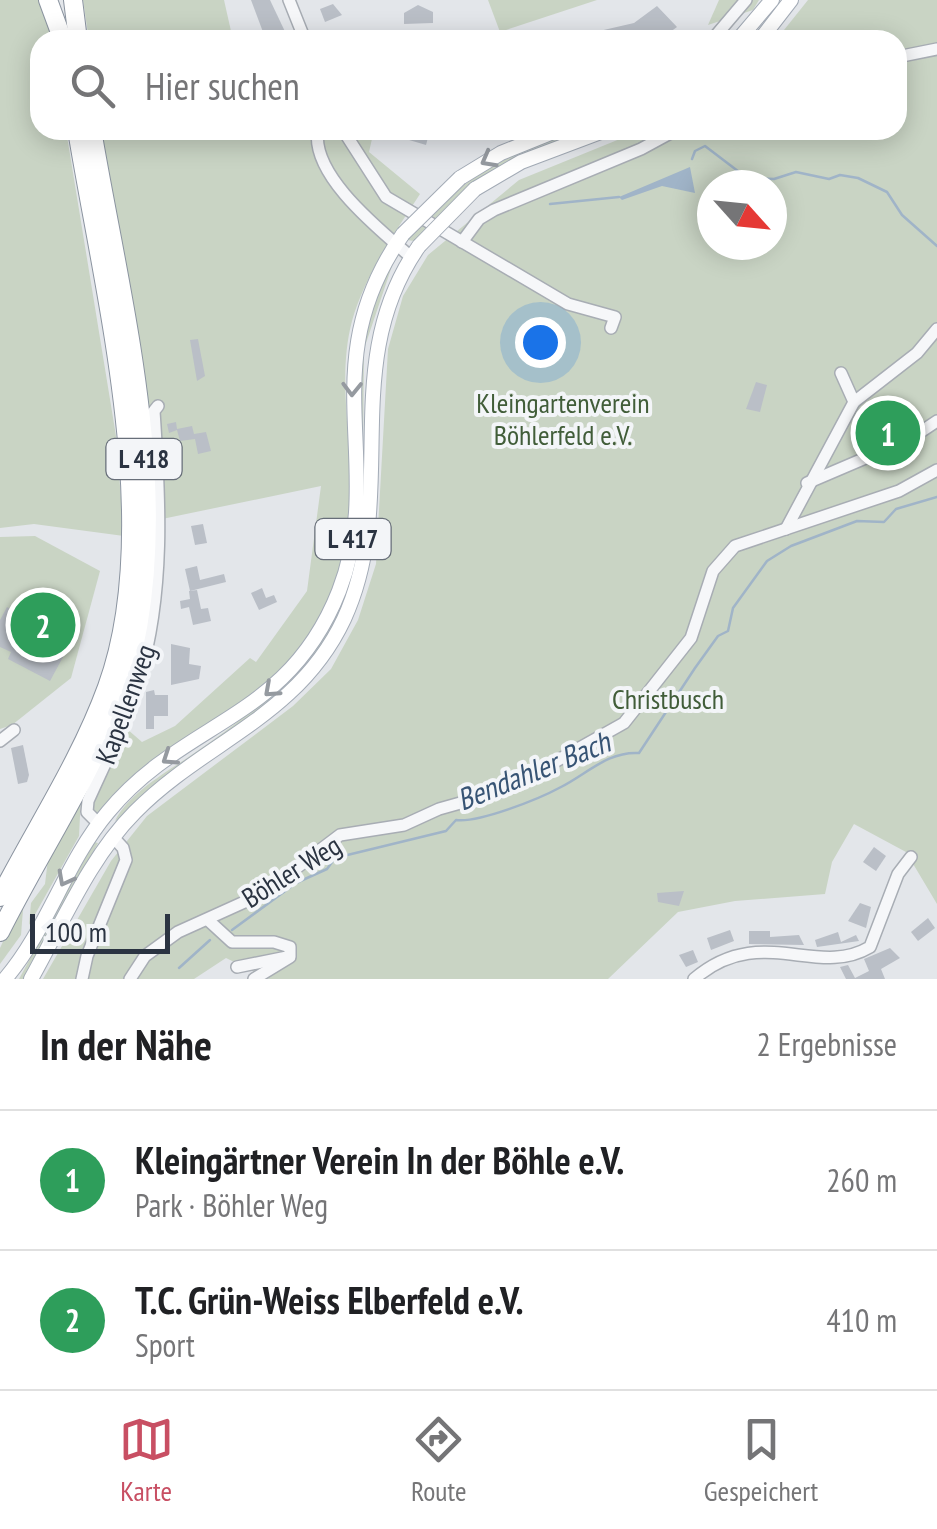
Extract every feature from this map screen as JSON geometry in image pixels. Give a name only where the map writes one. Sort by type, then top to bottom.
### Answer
[{"type":"highway","points":[[48,0],[63,30]]},
{"type":"highway","points":[[58,0],[65,30]]},
{"type":"highway","points":[[68,30],[73,0]]},
{"type":"highway","name":"L 418","points":[[0,897],[66,776],[108,685],[131,572],[131,494],[121,399],[79,140]]},
{"type":"highway","name":"L 418","points":[[0,932],[113,716],[136,640],[145,581],[147,487],[94,140]]},
{"type":"main road","points":[[746,30],[772,0]]},
{"type":"main road","points":[[768,30],[790,0]]},
{"type":"main road","name":"L 417","points":[[9,976],[98,824],[162,762],[263,698],[297,663],[325,621],[340,590],[353,540],[351,380],[356,337],[370,291],[399,239],[460,178],[500,154],[534,140]]},
{"type":"main road","name":"L 417","points":[[30,979],[114,837],[153,795],[286,698],[335,636],[358,583],[368,544],[376,342],[391,293],[415,251],[475,189],[521,162],[579,140]]},
{"type":"main road","points":[[98,824],[114,837]]},
{"type":"street","points":[[290,0],[301,30]]},
{"type":"street","points":[[720,30],[746,0]]},
{"type":"street","points":[[907,54],[937,50]]},
{"type":"street","points":[[317,140],[329,174],[415,251]]},
{"type":"street","points":[[349,140],[386,197],[568,304],[615,317],[611,328]]},
{"type":"street","points":[[462,242],[479,220],[494,210],[658,140]]},
{"type":"street","points":[[786,529],[854,402],[918,353],[937,329]]},
{"type":"street","points":[[841,374],[854,402]]},
{"type":"street","name":"Kapellenweg","points":[[98,824],[87,812],[88,800],[122,726],[150,637],[158,569],[154,411],[158,406]]},
{"type":"street","points":[[808,483],[910,440],[937,421]]},
{"type":"street","name":"Böhler Weg","points":[[130,979],[138,964],[159,946],[262,894],[340,836],[404,825],[503,791],[624,723],[692,638],[718,562],[735,546],[899,491],[937,470]]},
{"type":"street","points":[[0,741],[14,730]]},
{"type":"street","points":[[82,979],[87,956],[126,860],[114,837]]},
{"type":"street","points":[[694,979],[728,956],[774,956],[818,967],[861,956],[870,947],[898,874],[911,858]]},
{"type":"street","points":[[208,920],[224,939],[240,944],[285,943],[292,952],[254,979]]},
{"type":"street","points":[[237,967],[290,956]]},
{"type":"green space","points":[[0,0],[44,0],[49,30],[30,30],[30,140],[68,140],[116,436],[124,536],[34,524],[0,528]]},
{"type":"green space","points":[[83,0],[224,0],[231,30],[88,30]]},
{"type":"green space","points":[[488,0],[597,0],[506,30],[499,30]]},
{"type":"green space","points":[[719,0],[759,0],[753,10],[708,25]]},
{"type":"green space","name":"Christbusch","points":[[808,0],[937,0],[937,904],[906,852],[854,824],[832,862],[825,894],[735,901],[678,912],[608,979],[269,979],[226,958],[194,979],[43,979],[111,861],[147,816],[293,706],[331,669],[358,620],[376,564],[388,349],[403,296],[428,255],[519,180],[617,140],[907,140],[907,30],[784,30]]},
{"type":"green space","points":[[103,140],[372,140],[369,152],[420,194],[372,271],[352,321],[345,373],[351,507],[340,571],[328,603],[312,631],[270,679],[98,813],[91,807],[127,729],[142,742],[175,726],[250,658],[256,662],[307,591],[321,486],[162,519],[148,406]]},
{"type":"green space","points":[[562,140],[493,174],[452,204],[414,241],[407,240],[464,185],[526,150]]},
{"type":"green space","points":[[393,263],[364,349],[362,546],[338,618],[324,644],[290,686],[115,821],[138,793],[263,702],[303,661],[335,612],[348,583],[358,377],[366,336],[377,298]]},
{"type":"green space","points":[[35,536],[100,571],[71,678],[12,725],[0,729],[0,537]]},
{"type":"green space","points":[[81,796],[79,836],[29,925],[31,903],[45,884],[48,859]]},
{"type":"green space","points":[[94,842],[98,843],[24,979],[19,979]]},
{"type":"green space","points":[[24,897],[21,935],[0,964],[0,948]]},
{"type":"water","points":[[690,167],[695,193],[662,186],[622,200],[619,197]]},
{"type":"building","points":[[251,0],[270,0],[284,30],[262,30]]},
{"type":"building","points":[[333,4],[342,15],[325,22],[320,9]]},
{"type":"building","points":[[418,5],[433,12],[433,23],[404,24],[404,13]]},
{"type":"building","points":[[657,6],[677,27],[604,30],[634,23]]},
{"type":"building","points":[[198,339],[205,376],[197,381],[190,340]]},
{"type":"building","points":[[756,382],[767,385],[760,412],[746,409]]},
{"type":"building","points":[[176,422],[177,429],[192,426],[194,434],[206,432],[211,451],[198,454],[195,439],[180,441],[177,430],[169,433],[167,424]]},
{"type":"building","points":[[203,524],[207,543],[195,545],[191,526]]},
{"type":"building","points":[[197,566],[200,580],[224,574],[226,582],[190,591],[185,569]]},
{"type":"building","points":[[262,588],[266,598],[274,595],[277,602],[259,610],[251,593]]},
{"type":"building","points":[[197,590],[201,609],[208,608],[211,621],[193,625],[189,607],[181,609],[180,601],[190,599],[189,591]]},
{"type":"building","points":[[7,607],[29,618],[32,612],[75,635],[50,681],[8,659],[11,652],[0,647],[0,620]]},
{"type":"building","points":[[171,644],[190,648],[189,664],[201,666],[199,679],[171,685]]},
{"type":"building","points":[[154,690],[155,695],[168,695],[168,716],[154,716],[154,729],[146,729],[146,692]]},
{"type":"building","points":[[23,745],[29,775],[27,782],[18,784],[11,748]]},
{"type":"building","points":[[874,847],[886,856],[876,871],[863,862]]},
{"type":"building","points":[[684,891],[679,906],[658,902],[657,893]]},
{"type":"building","points":[[860,903],[871,907],[866,928],[848,921]]},
{"type":"building","points":[[928,918],[935,928],[918,941],[911,932]]},
{"type":"building","points":[[730,930],[734,941],[711,950],[707,938]]},
{"type":"building","points":[[749,931],[770,931],[770,937],[799,935],[804,945],[749,944]]},
{"type":"building","points":[[838,932],[841,942],[856,935],[859,941],[817,947],[815,940]]},
{"type":"building","points":[[890,948],[900,958],[881,969],[885,979],[846,979],[840,967],[848,965],[855,978],[869,971],[864,959]]},
{"type":"building","points":[[693,950],[698,962],[686,967],[679,955]]},
{"type":"waterway","points":[[692,159],[695,151],[705,146],[747,178],[774,179],[796,172],[829,179],[840,175],[858,178],[887,192],[902,215],[937,246]]},
{"type":"waterway","points":[[550,204],[619,197]]},
{"type":"waterway","name":"Bendahler Bach","points":[[232,930],[296,883],[327,869],[335,858],[446,831],[456,820],[509,809],[571,782],[608,759],[639,753],[718,636],[728,631],[733,608],[767,561],[791,546],[857,521],[884,522],[896,509],[937,497]]},
{"type":"waterway","name":"Bendahler Bach","points":[[179,968],[210,940]]},
{"type":"place","name":"Kleingärtner Verein In der Böhle e.V.","points":[[888,433]]},
{"type":"place","name":"T.C. Grün-Weiss Elberfeld e.V.","points":[[43,625]]},
{"type":"park label","name":"Kleingartenverein Böhlerfeld e.V.","points":[[563,418]]}]
